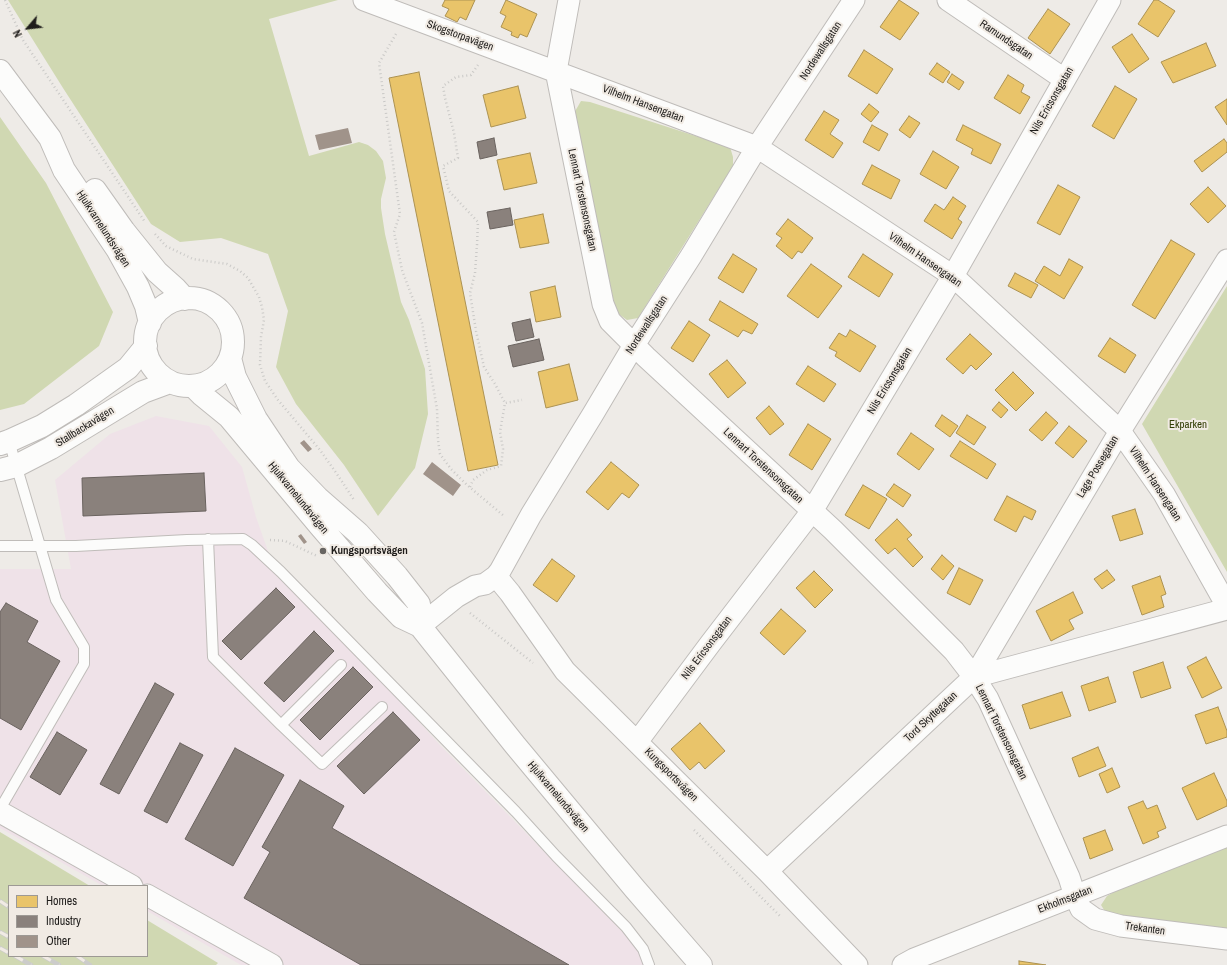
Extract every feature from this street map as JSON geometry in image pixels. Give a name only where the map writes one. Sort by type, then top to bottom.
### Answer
[{"type":"street","name":"Skogstorpavägen","points":[[364,0],[556,71]]},
{"type":"street","name":"Lennart Torstensonsgatan","points":[[569,0],[556,71],[603,304],[610,321],[812,512],[833,530],[954,650],[988,699],[1069,877],[1075,896]]},
{"type":"street","name":"Nordewallsgatan","points":[[420,626],[456,597],[475,586],[485,584],[500,571],[531,515],[634,345],[691,256],[757,147],[854,0]]},
{"type":"street","name":"Ramundsgatan","points":[[948,0],[1064,79]]},
{"type":"street","name":"Nils Ericsonsgatan","points":[[638,742],[710,644],[812,512],[952,276],[1110,0]]},
{"type":"street","name":"Hjulkvarnelundsvägen","points":[[0,71],[50,138],[74,159],[94,189],[157,272],[176,288],[185,299]]},
{"type":"street","name":"Vilhelm Hansengatan","points":[[556,71],[757,147],[952,276],[1120,431],[1164,494],[1227,606]]},
{"type":"street","name":"Hjulkvarnelundsvägen","points":[[50,138],[64,170],[117,249],[138,288],[146,306],[150,323]]},
{"type":"street","name":"Lage Possegatan","points":[[974,677],[1120,431],[1227,260]]},
{"type":"street","points":[[185,299],[205,301],[212,305],[225,317],[229,324],[233,341],[233,350],[230,358],[221,373],[204,384],[193,386],[181,386],[170,382],[160,375],[148,359],[146,346],[146,334],[150,323],[157,312],[171,302],[185,299]]},
{"type":"street","name":"Stallbackavägen","points":[[4,442],[42,426],[82,401],[128,368],[146,346]]},
{"type":"street","name":"Hjulkvarnelundsvägen","points":[[230,358],[235,377],[256,419],[289,468],[318,498],[358,533],[397,576],[419,604],[420,626]]},
{"type":"street","name":"Stallbackavägen","points":[[8,468],[51,448],[144,392],[170,382]]},
{"type":"street","name":"Hjulkvarnelundsvägen","points":[[193,386],[229,417],[377,592],[401,617],[420,626],[525,757],[700,965]]},
{"type":"street","name":"Kungsportsvägen","points":[[496,576],[510,593],[565,671],[638,742],[857,965]]},
{"type":"street","name":"Tord Skyttegatan","points":[[766,871],[974,677],[1227,609]]},
{"type":"street","points":[[0,811],[130,885]]},
{"type":"street","name":"Ekholmsgatan","points":[[903,965],[1227,836]]},
{"type":"street","points":[[148,896],[272,965]]},
{"type":"street","name":"Trekanten","points":[[1075,896],[1082,909],[1095,920],[1121,926],[1227,939]]},
{"type":"lane","points":[[0,811],[84,664],[84,647],[56,600],[39,547],[8,468],[4,442]]},
{"type":"lane","points":[[208,539],[213,657],[281,725],[322,764],[382,707]]},
{"type":"lane","points":[[0,546],[39,547],[208,539],[243,539],[252,545],[281,572],[511,806],[556,856],[626,927],[643,949],[649,965]]},
{"type":"lane","points":[[281,725],[340,665]]},
{"type":"path","points":[[5,0],[23,40],[147,225]]},
{"type":"path","points":[[398,30],[379,63],[400,214],[394,232],[402,270],[422,323],[437,409],[440,454],[451,469],[504,516]]},
{"type":"path","points":[[470,487],[474,480],[482,475],[486,470],[502,466],[503,449],[500,432],[505,403],[484,367],[476,332],[470,293],[475,273],[478,222],[449,191],[443,166],[458,158],[443,86],[456,77],[471,75],[482,60]]},
{"type":"path","points":[[152,230],[166,246],[193,259],[227,264],[240,270],[248,278],[262,307],[264,320],[261,337],[260,365],[265,381],[278,400],[320,450],[355,502]]},
{"type":"path","points":[[505,403],[522,400]]},
{"type":"path","points":[[456,597],[466,610],[535,664]]},
{"type":"path","points":[[694,830],[783,920]]},
{"type":"shaded area","points":[[156,416],[209,426],[242,467],[256,517],[269,554],[439,744],[655,965],[241,965],[148,912],[148,885],[101,885],[0,828],[0,569],[71,569],[55,480],[110,434]]},
{"type":"green space","points":[[8,0],[338,0],[269,19],[309,156],[359,142],[368,145],[376,151],[383,161],[386,178],[381,199],[381,208],[385,234],[401,302],[409,320],[425,369],[428,414],[415,468],[378,516],[344,465],[296,404],[276,367],[288,311],[268,254],[221,238],[180,242],[151,224]]},
{"type":"green space","points":[[581,101],[590,102],[730,147],[733,157],[733,166],[638,318],[627,320],[616,312],[574,113]]},
{"type":"green space","points":[[0,117],[46,183],[113,312],[99,346],[24,404],[0,410]]},
{"type":"green space","name":"Ekparken","points":[[1227,286],[1227,572],[1142,424]]},
{"type":"green space","points":[[0,832],[88,885],[8,885],[8,957],[148,957],[148,921],[218,963],[216,965],[0,965]]},
{"type":"green space","points":[[1227,845],[1227,929],[1128,918],[1106,913],[1101,905],[1107,896],[1116,891]]},
{"type":"building: Homes","points":[[445,0],[475,0],[466,20],[460,17],[457,22],[445,16],[449,9],[442,6]]},
{"type":"building: Homes","points":[[506,0],[537,14],[527,37],[520,34],[518,38],[511,35],[512,32],[501,27],[506,16],[500,13]]},
{"type":"building: Homes","points":[[899,0],[919,13],[900,40],[880,27]]},
{"type":"building: Homes","points":[[1154,0],[1158,0],[1175,11],[1158,37],[1138,24]]},
{"type":"building: Homes","points":[[1048,9],[1070,24],[1050,54],[1028,38]]},
{"type":"building: Homes","points":[[1132,34],[1149,59],[1129,73],[1112,47]]},
{"type":"building: Homes","points":[[1206,43],[1216,66],[1173,83],[1161,62]]},
{"type":"building: Homes","points":[[864,50],[893,69],[877,94],[848,76]]},
{"type":"building: Homes","points":[[937,63],[950,72],[943,83],[929,74]]},
{"type":"building: Homes","points":[[419,72],[498,465],[468,471],[389,78]]},
{"type":"building: Homes","points":[[952,74],[964,82],[959,90],[947,82]]},
{"type":"building: Homes","points":[[1008,75],[1024,85],[1021,92],[1030,97],[1020,114],[994,98]]},
{"type":"building: Homes","points":[[518,86],[526,118],[491,127],[483,95]]},
{"type":"building: Homes","points":[[1115,86],[1137,99],[1114,139],[1092,126]]},
{"type":"building: Homes","points":[[1227,99],[1227,125],[1215,107]]},
{"type":"building: Homes","points":[[869,104],[879,112],[871,122],[861,114]]},
{"type":"building: Homes","points":[[824,111],[839,120],[830,134],[843,143],[833,158],[805,140]]},
{"type":"building: Homes","points":[[909,116],[920,123],[910,138],[899,130]]},
{"type":"building: Homes","points":[[872,125],[888,134],[879,151],[863,142]]},
{"type":"building: Homes","points":[[963,125],[1001,144],[991,164],[971,154],[973,149],[956,140]]},
{"type":"building: Homes","points":[[1224,139],[1227,143],[1227,152],[1202,172],[1194,161]]},
{"type":"building: Homes","points":[[933,151],[959,167],[946,189],[920,174]]},
{"type":"building: Homes","points":[[530,153],[537,183],[504,190],[497,160]]},
{"type":"building: Homes","points":[[872,165],[900,180],[891,199],[862,184]]},
{"type":"building: Homes","points":[[1058,185],[1080,197],[1060,235],[1037,223]]},
{"type":"building: Homes","points":[[1208,187],[1226,206],[1208,223],[1190,204]]},
{"type":"building: Homes","points":[[953,197],[966,206],[958,219],[962,222],[952,239],[924,221],[935,204],[944,210]]},
{"type":"building: Homes","points":[[543,214],[549,243],[520,248],[514,220]]},
{"type":"building: Homes","points":[[788,219],[813,238],[802,253],[798,251],[792,259],[776,246],[782,238],[776,234]]},
{"type":"building: Homes","points":[[1171,240],[1195,254],[1155,319],[1132,305]]},
{"type":"building: Homes","points":[[733,254],[757,269],[743,293],[718,278]]},
{"type":"building: Homes","points":[[863,254],[893,274],[879,297],[848,277]]},
{"type":"building: Homes","points":[[1069,259],[1083,267],[1064,299],[1035,281],[1044,266],[1060,276]]},
{"type":"building: Homes","points":[[811,264],[842,286],[818,318],[787,296]]},
{"type":"building: Homes","points":[[1015,273],[1038,285],[1031,298],[1008,286]]},
{"type":"building: Homes","points":[[555,286],[561,317],[536,322],[530,292]]},
{"type":"building: Homes","points":[[720,301],[758,324],[752,334],[743,330],[738,337],[709,320]]},
{"type":"building: Homes","points":[[689,321],[710,335],[693,362],[671,348]]},
{"type":"building: Homes","points":[[850,330],[876,346],[860,372],[835,356],[837,352],[829,348],[839,333],[846,337]]},
{"type":"building: Homes","points":[[970,334],[992,354],[976,370],[971,365],[963,374],[946,359]]},
{"type":"building: Homes","points":[[1110,338],[1136,355],[1125,373],[1098,356]]},
{"type":"building: Homes","points":[[727,360],[746,383],[728,398],[709,374]]},
{"type":"building: Homes","points":[[569,364],[578,400],[546,408],[538,372]]},
{"type":"building: Homes","points":[[808,366],[836,384],[824,402],[796,384]]},
{"type":"building: Homes","points":[[1013,372],[1034,393],[1016,411],[995,390]]},
{"type":"building: Homes","points":[[999,402],[1008,410],[1001,418],[992,410]]},
{"type":"building: Homes","points":[[769,406],[784,424],[770,435],[756,418]]},
{"type":"building: Homes","points":[[1046,412],[1058,423],[1042,441],[1029,430]]},
{"type":"building: Homes","points":[[942,415],[958,426],[950,437],[935,426]]},
{"type":"building: Homes","points":[[967,415],[986,427],[974,445],[956,433]]},
{"type":"building: Homes","points":[[808,424],[831,439],[812,470],[789,455]]},
{"type":"building: Homes","points":[[1069,426],[1087,441],[1073,458],[1055,443]]},
{"type":"building: Homes","points":[[911,433],[934,449],[919,470],[897,454]]},
{"type":"building: Homes","points":[[960,441],[996,464],[987,479],[950,456]]},
{"type":"building: Homes","points":[[611,462],[639,485],[629,498],[622,493],[608,510],[586,492]]},
{"type":"building: Homes","points":[[894,484],[911,495],[903,507],[886,495]]},
{"type":"building: Homes","points":[[863,485],[887,499],[869,529],[845,515]]},
{"type":"building: Homes","points":[[1007,496],[1036,511],[1032,520],[1024,516],[1016,532],[994,520]]},
{"type":"building: Homes","points":[[1135,509],[1143,534],[1120,541],[1112,516]]},
{"type":"building: Homes","points":[[897,519],[912,535],[907,539],[923,557],[913,567],[895,548],[888,554],[875,540]]},
{"type":"building: Homes","points":[[942,555],[954,566],[943,580],[931,569]]},
{"type":"building: Homes","points":[[552,559],[575,576],[557,602],[533,585]]},
{"type":"building: Homes","points":[[959,568],[983,580],[970,605],[947,593]]},
{"type":"building: Homes","points":[[1107,570],[1115,580],[1102,589],[1094,579]]},
{"type":"building: Homes","points":[[814,571],[833,590],[815,608],[796,588]]},
{"type":"building: Homes","points":[[1160,576],[1166,594],[1161,596],[1164,607],[1142,615],[1132,586]]},
{"type":"building: Homes","points":[[1073,592],[1083,613],[1069,620],[1074,629],[1051,641],[1036,611]]},
{"type":"building: Homes","points":[[781,609],[806,631],[784,655],[760,633]]},
{"type":"building: Homes","points":[[1206,657],[1222,688],[1202,698],[1187,667]]},
{"type":"building: Homes","points":[[1163,662],[1171,688],[1141,698],[1133,672]]},
{"type":"building: Homes","points":[[1108,677],[1116,702],[1089,711],[1081,686]]},
{"type":"building: Homes","points":[[1062,692],[1071,716],[1030,729],[1022,705]]},
{"type":"building: Homes","points":[[1218,707],[1227,731],[1227,737],[1206,744],[1195,715]]},
{"type":"building: Homes","points":[[700,723],[725,751],[705,769],[699,762],[690,770],[671,749]]},
{"type":"building: Homes","points":[[1098,747],[1106,766],[1079,777],[1072,758]]},
{"type":"building: Homes","points":[[1112,768],[1120,787],[1107,793],[1099,774]]},
{"type":"building: Homes","points":[[1214,773],[1227,801],[1227,806],[1197,820],[1182,788]]},
{"type":"building: Homes","points":[[1143,801],[1147,809],[1157,805],[1166,828],[1157,832],[1159,837],[1143,844],[1128,807]]},
{"type":"building: Homes","points":[[1105,830],[1113,850],[1090,859],[1083,838]]},
{"type":"building: Homes","points":[[1019,961],[1046,965],[1019,965]]},
{"type":"building: Industry","points":[[494,138],[497,155],[480,159],[477,142]]},
{"type":"building: Industry","points":[[510,208],[513,225],[490,229],[487,212]]},
{"type":"building: Industry","points":[[530,319],[534,337],[516,341],[512,323]]},
{"type":"building: Industry","points":[[539,339],[544,360],[513,367],[508,346]]},
{"type":"building: Industry","points":[[204,473],[206,511],[83,516],[82,478]]},
{"type":"building: Industry","points":[[276,588],[295,607],[241,660],[222,641]]},
{"type":"building: Industry","points":[[6,603],[38,621],[27,642],[60,661],[21,730],[0,718],[0,612]]},
{"type":"building: Industry","points":[[314,631],[334,651],[284,702],[264,683]]},
{"type":"building: Industry","points":[[353,667],[373,687],[320,740],[300,720]]},
{"type":"building: Industry","points":[[155,683],[174,694],[119,794],[100,784]]},
{"type":"building: Industry","points":[[393,712],[420,740],[364,794],[337,766]]},
{"type":"building: Industry","points":[[57,732],[87,750],[60,795],[30,777]]},
{"type":"building: Industry","points":[[180,743],[203,755],[167,823],[144,811]]},
{"type":"building: Industry","points":[[235,748],[284,775],[233,866],[185,839]]},
{"type":"building: Industry","points":[[300,780],[344,806],[332,828],[569,965],[361,965],[244,898],[270,852],[262,847]]},
{"type":"building: Other","points":[[348,128],[352,143],[319,150],[315,135]]},
{"type":"building: Other","points":[[304,440],[312,449],[308,452],[300,443]]},
{"type":"building: Other","points":[[432,462],[461,485],[453,496],[423,474]]},
{"type":"building: Other","points":[[301,534],[307,542],[304,544],[298,536]]},
{"type":"railway","points":[[0,901],[8,906]]},
{"type":"railway","points":[[0,932],[8,936]]},
{"type":"railway","points":[[0,948],[8,952]]},
{"type":"railway","points":[[17,957],[31,965]]},
{"type":"railway","points":[[45,957],[59,965]]},
{"type":"railway","points":[[78,957],[90,965]]},
{"type":"place","name":"Kungsportsvägen","points":[[323,551]]}]
